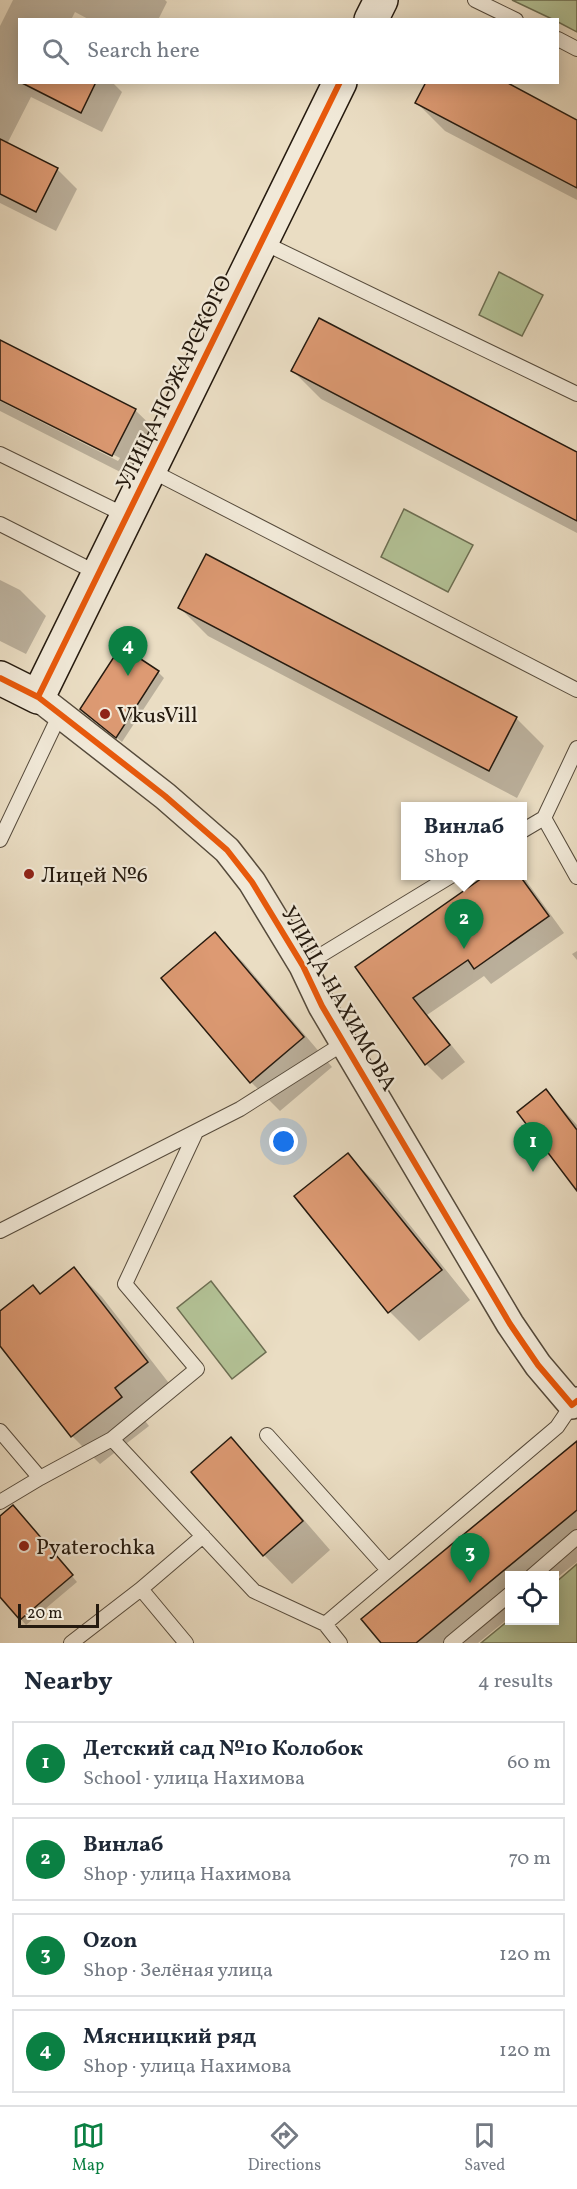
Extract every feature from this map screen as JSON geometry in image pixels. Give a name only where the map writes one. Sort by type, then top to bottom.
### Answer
[{"type":"street","points":[[372,18],[381,0]]},
{"type":"street","name":"УЛИЦА ПОЖАРСКОГО","points":[[49,706],[99,574],[339,84]]},
{"type":"street","name":"УЛИЦА НАХИМОВА","points":[[0,678],[49,706],[165,796],[227,850],[252,882],[303,966],[322,1006],[510,1324],[538,1365],[574,1403]]},
{"type":"lane","points":[[475,0],[512,18]]},
{"type":"lane","points":[[559,40],[577,49]]},
{"type":"lane","points":[[262,242],[577,394]]},
{"type":"lane","points":[[0,454],[127,516]]},
{"type":"lane","points":[[150,471],[577,690]]},
{"type":"lane","points":[[0,524],[99,574]]},
{"type":"lane","points":[[0,840],[49,706]]},
{"type":"lane","points":[[527,828],[544,818],[572,771],[577,748]]},
{"type":"lane","points":[[544,818],[577,877]]},
{"type":"lane","points":[[303,966],[444,880]]},
{"type":"lane","points":[[0,1231],[240,1109],[344,1043]]},
{"type":"lane","points":[[0,1502],[112,1439],[197,1369],[125,1284],[196,1131]]},
{"type":"lane","points":[[325,1624],[557,1427],[574,1403]]},
{"type":"lane","points":[[0,1431],[40,1478]]},
{"type":"lane","points":[[267,1435],[388,1570]]},
{"type":"lane","points":[[112,1439],[254,1591],[325,1624],[340,1643]]},
{"type":"lane","points":[[71,1643],[141,1589],[203,1536]]},
{"type":"lane","points":[[537,1571],[577,1538]]},
{"type":"lane","points":[[141,1589],[186,1643]]},
{"type":"lane","points":[[451,1643],[505,1598]]},
{"type":"green space","points":[[512,0],[577,0],[577,32],[559,23],[559,18],[550,18]]},
{"type":"green space","points":[[499,272],[543,295],[522,336],[479,315]]},
{"type":"green space","points":[[404,509],[473,545],[448,592],[381,557]]},
{"type":"green space","points":[[211,1281],[266,1352],[232,1379],[177,1308]]},
{"type":"green space","points":[[577,1564],[577,1643],[481,1643],[505,1623],[559,1625],[559,1580]]},
{"type":"building","points":[[24,84],[95,84],[81,113]]},
{"type":"building","points":[[425,84],[510,84],[577,120],[577,188],[415,103]]},
{"type":"building","points":[[0,139],[58,168],[36,212],[0,194]]},
{"type":"building","points":[[319,318],[577,452],[577,521],[291,371]]},
{"type":"building","points":[[0,340],[136,409],[112,456],[0,400]]},
{"type":"building","points":[[206,554],[517,717],[489,771],[178,608]]},
{"type":"building","points":[[121,646],[159,671],[116,738],[80,709]]},
{"type":"building","points":[[479,880],[523,880],[549,916],[474,969],[468,960],[413,998],[450,1045],[425,1065],[355,967]]},
{"type":"building","points":[[215,932],[304,1037],[250,1083],[161,978]]},
{"type":"building","points":[[546,1089],[577,1130],[577,1191],[517,1112]]},
{"type":"building","points":[[348,1153],[442,1270],[388,1313],[294,1196]]},
{"type":"building","points":[[74,1267],[148,1362],[115,1388],[122,1397],[71,1437],[0,1346],[0,1311],[33,1285],[40,1294]]},
{"type":"building","points":[[231,1437],[303,1521],[263,1556],[191,1472]]},
{"type":"building","points":[[577,1441],[577,1510],[416,1643],[381,1643],[361,1619]]},
{"type":"building","name":"Pyaterochka","points":[[13,1505],[73,1575],[20,1620],[0,1597],[0,1516]]},
{"type":"cycle path","points":[[38,697],[339,84]]},
{"type":"cycle path","points":[[0,678],[38,697],[165,796],[227,850],[252,882],[303,966],[322,1006],[510,1324],[538,1365],[572,1405],[577,1401]]},
{"type":"place","name":"Мясницкий ряд","points":[[128,676]]},
{"type":"place","name":"VkusVill","points":[[105,714]]},
{"type":"place","name":"Лицей №6","points":[[29,874]]},
{"type":"place","name":"Винлаб","points":[[464,949]]},
{"type":"place","name":"Детский сад №10 Колобок","points":[[533,1172]]},
{"type":"place","name":"Pyaterochka","points":[[24,1546]]},
{"type":"place","name":"Ozon","points":[[470,1583]]}]
